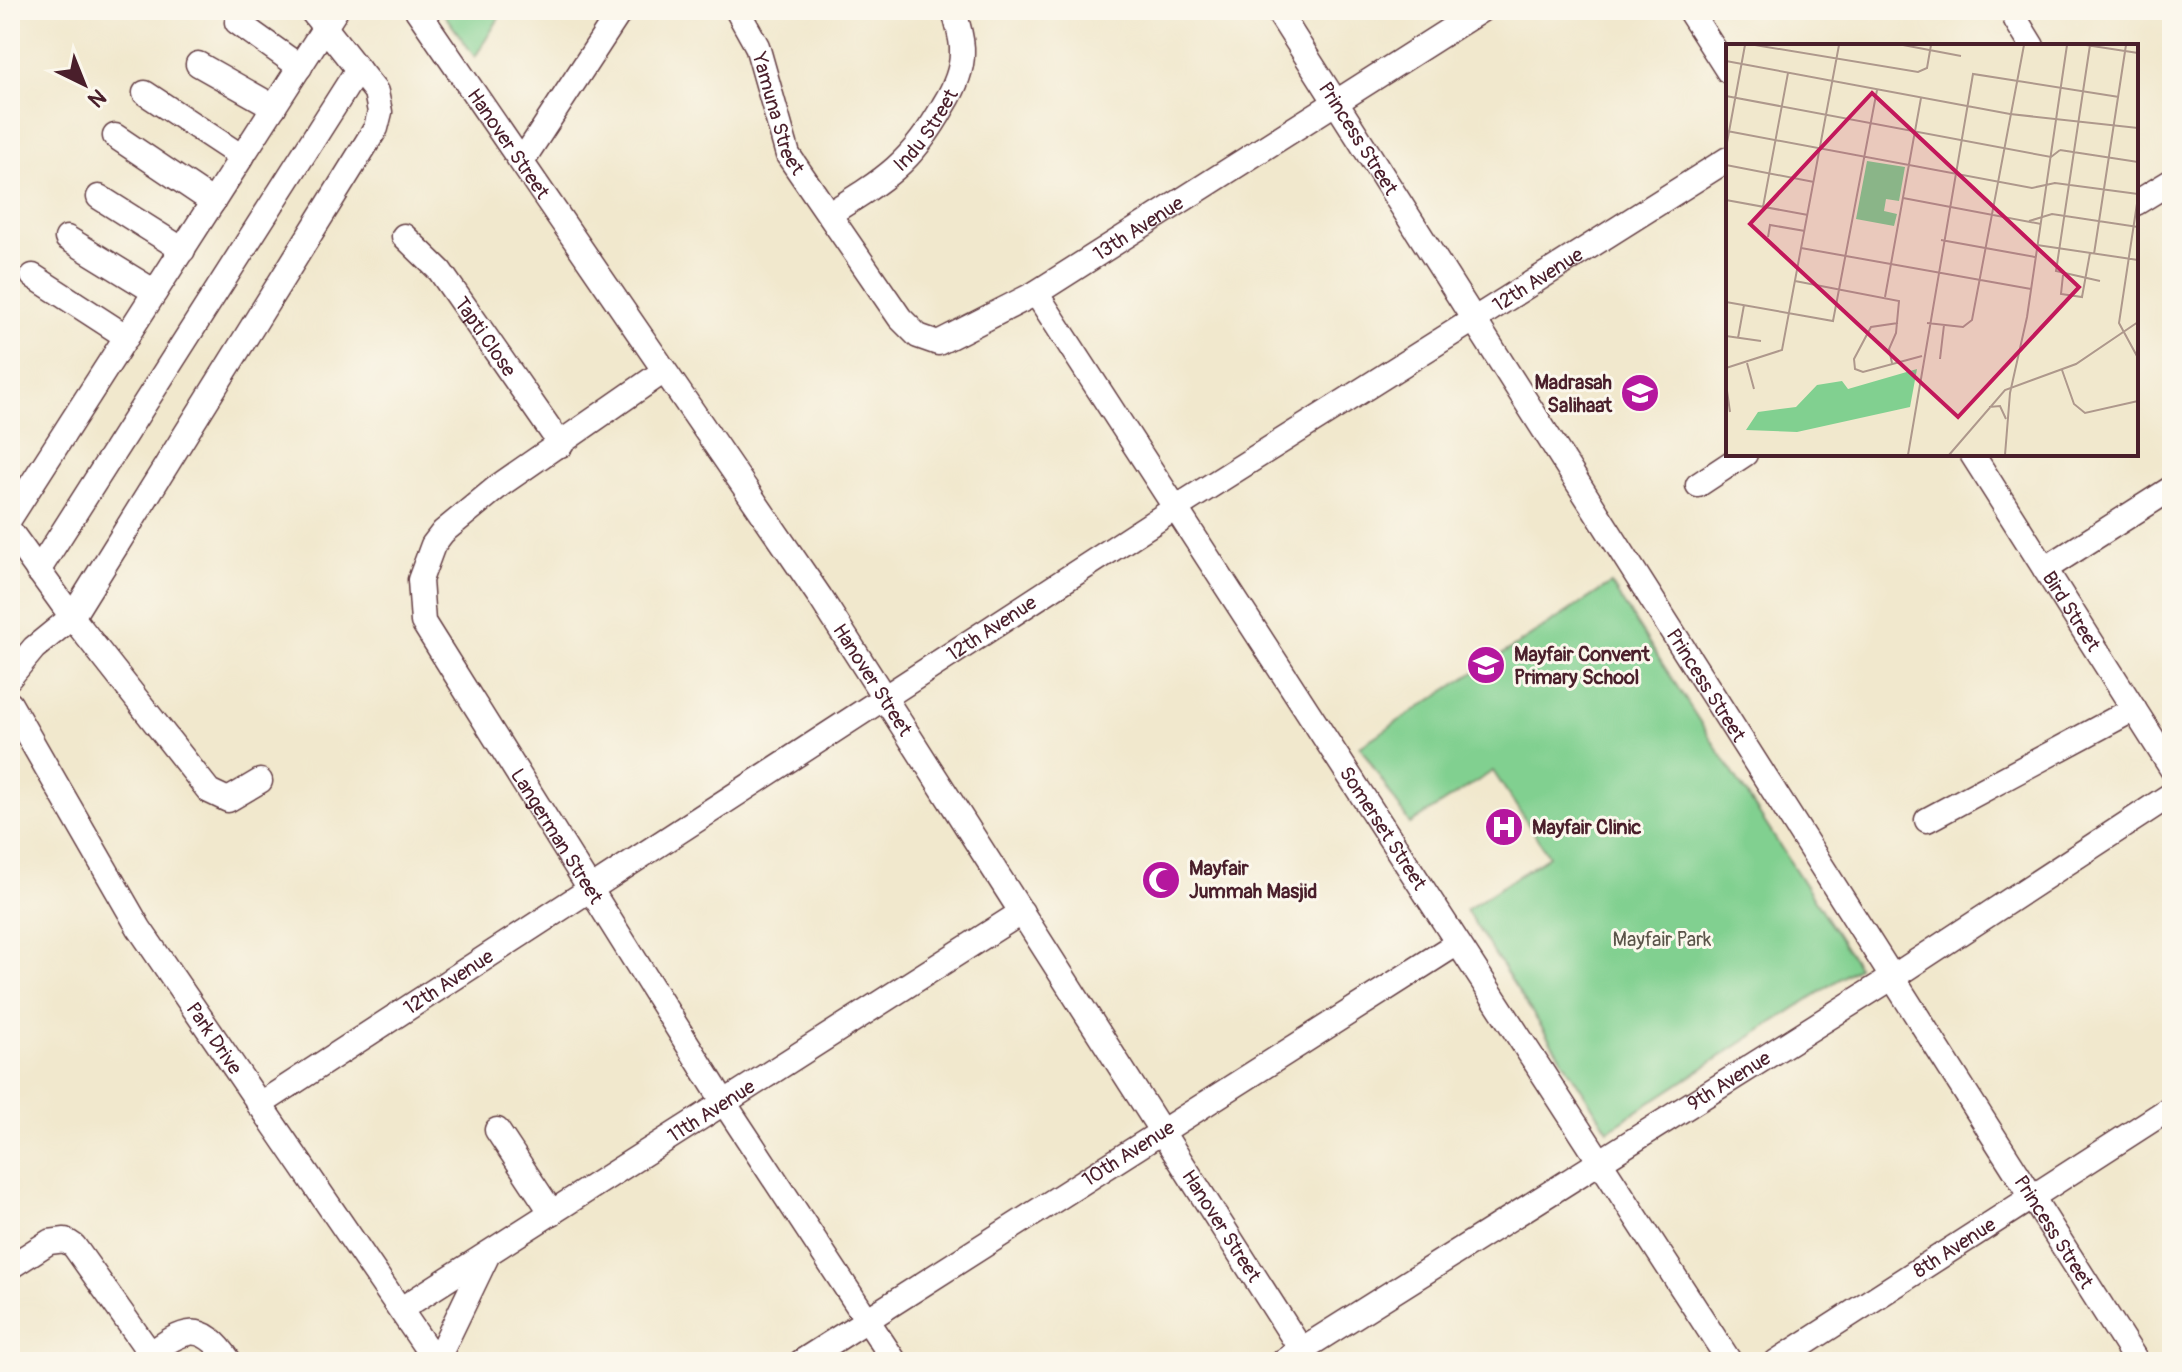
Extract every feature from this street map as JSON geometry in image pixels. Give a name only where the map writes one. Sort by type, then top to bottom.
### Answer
[{"type":"street","name":"Hanover Street","points":[[417,10],[756,501],[1022,912],[1297,1358]]},
{"type":"street","points":[[522,161],[621,10]]},
{"type":"street","name":"Yamuna Street","points":[[737,10],[757,46],[788,155],[829,214]]},
{"type":"street","name":"Indu Street","points":[[829,214],[904,164],[929,133],[955,87],[960,69],[962,51],[954,10]]},
{"type":"street","name":"Princess Street","points":[[1277,10],[2137,1362]]},
{"type":"street","name":"13th Avenue","points":[[829,214],[900,318],[928,341],[938,343],[955,338],[1036,293],[1481,10]]},
{"type":"street","points":[[1689,10],[1726,68]]},
{"type":"street","points":[[10,518],[300,67],[324,16]]},
{"type":"street","points":[[10,677],[34,648],[72,617],[376,128],[380,112],[376,92],[324,16]]},
{"type":"street","points":[[2016,20],[2031,44]]},
{"type":"street","points":[[237,22],[300,67]]},
{"type":"street","points":[[198,64],[274,107]]},
{"type":"street","points":[[38,571],[358,69]]},
{"type":"street","points":[[145,93],[242,157]]},
{"type":"street","points":[[115,136],[213,202]]},
{"type":"street","name":"12th Avenue","points":[[259,1105],[1174,509],[1726,160]]},
{"type":"street","points":[[2138,202],[2172,181]]},
{"type":"street","points":[[99,197],[183,250]]},
{"type":"street","name":"Tapti Close","points":[[404,236],[440,271],[561,445]]},
{"type":"street","points":[[67,238],[155,292]]},
{"type":"street","points":[[33,276],[127,337]]},
{"type":"street","name":"Somerset Street","points":[[1036,293],[1730,1362]]},
{"type":"street","name":"Langerman Street","points":[[664,371],[500,485],[443,532],[426,559],[420,580],[419,604],[423,622],[725,1104],[895,1362]]},
{"type":"street","points":[[1698,485],[1742,456]]},
{"type":"street","name":"Bird Street","points":[[1973,456],[2172,769]]},
{"type":"street","points":[[2045,569],[2172,488]]},
{"type":"street","points":[[10,531],[72,617],[209,791],[228,800],[260,781]]},
{"type":"street","name":"Park Drive","points":[[10,704],[139,928],[436,1362]]},
{"type":"street","points":[[1927,820],[2134,709]]},
{"type":"street","name":"9th Avenue","points":[[1297,1358],[1893,977],[2172,794]]},
{"type":"street","name":"11th Avenue","points":[[401,1309],[1022,912]]},
{"type":"street","name":"10th Avenue","points":[[801,1362],[1456,944]]},
{"type":"street","name":"8th Avenue","points":[[1776,1362],[2172,1107]]},
{"type":"street","points":[[497,1130],[552,1213]]},
{"type":"street","points":[[10,1267],[49,1242],[65,1240],[74,1246],[144,1358],[197,1331],[210,1337],[230,1362]]},
{"type":"street","points":[[436,1362],[488,1254]]},
{"type":"street","points":[[410,1362],[417,1335]]},
{"type":"green space","points":[[441,10],[504,10],[475,57]]},
{"type":"green space","name":"Mayfair Park","points":[[1611,584],[1858,967],[1608,1130],[1466,910],[1549,856],[1493,771],[1410,824],[1360,746]]},
{"type":"place","name":"Madrasah Salihaat","points":[[1640,393]]},
{"type":"place","name":"Mayfair Convent Primary School","points":[[1486,665]]},
{"type":"place","name":"Mayfair Clinic","points":[[1504,827]]},
{"type":"place","name":"Mayfair Jummah Masjid","points":[[1161,880]]}]
